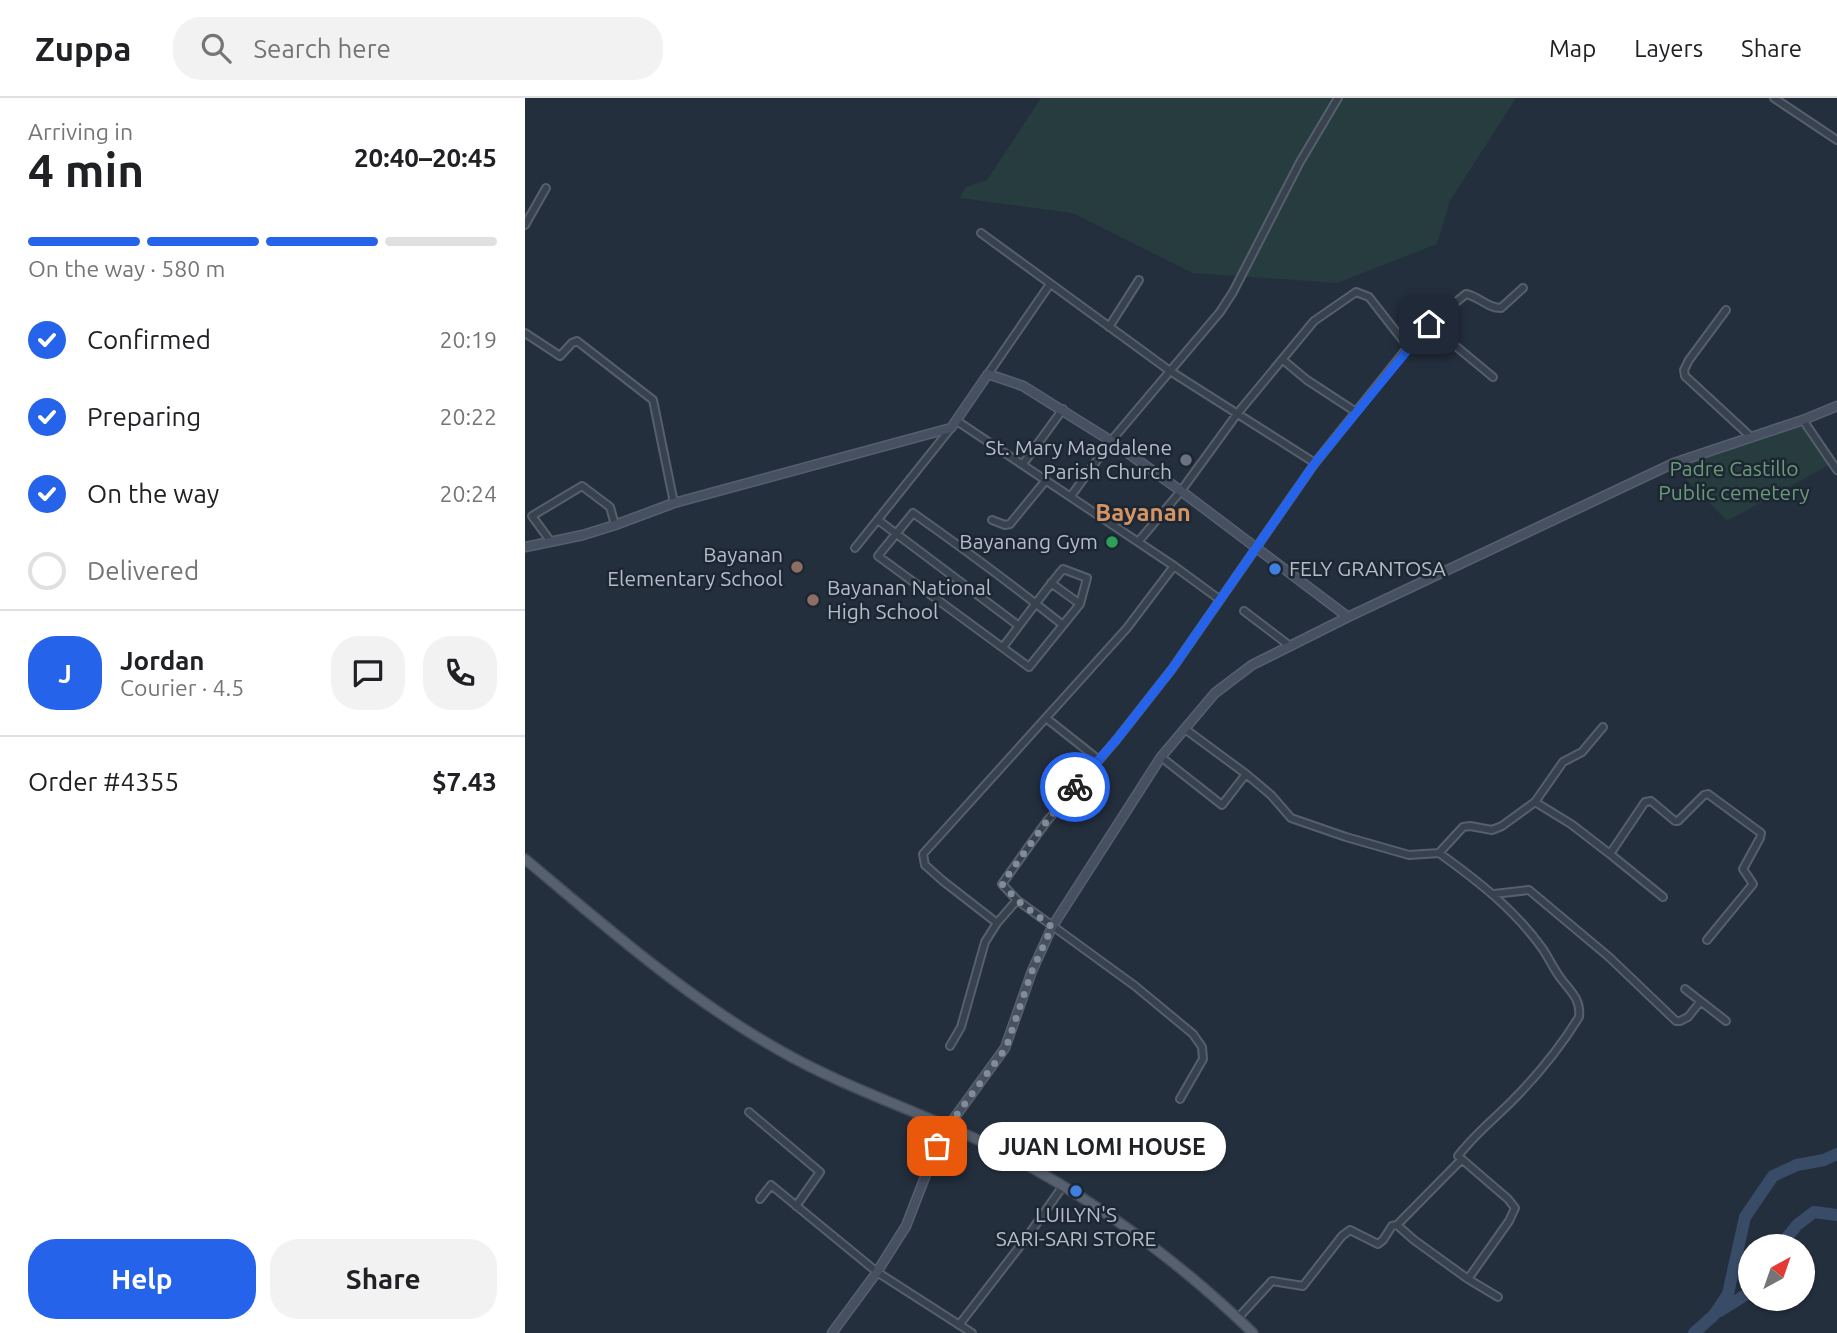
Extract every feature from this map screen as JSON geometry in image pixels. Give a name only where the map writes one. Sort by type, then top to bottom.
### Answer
[{"type":"main road","points":[[527,866],[680,984],[745,1030],[832,1078],[989,1145],[1099,1207],[1148,1243],[1253,1333]]},
{"type":"street","points":[[1070,496],[1111,441],[1233,292],[1300,162],[1338,98]]},
{"type":"street","points":[[1775,98],[1837,140]]},
{"type":"street","points":[[525,225],[546,188]]},
{"type":"street","points":[[981,233],[1170,371],[1315,463]]},
{"type":"street","points":[[1109,327],[1139,280]]},
{"type":"street","points":[[855,548],[954,424],[1050,284]]},
{"type":"street","points":[[1180,1099],[1203,1059],[1202,1047],[1193,1034],[1135,986],[1017,900],[1002,884],[1047,821],[1172,669],[1315,463],[1408,347],[1429,324],[1466,294],[1473,295],[1492,308],[1501,308],[1523,288]]},
{"type":"street","points":[[1138,542],[1181,491],[1237,414],[1314,321],[1356,292],[1369,297],[1408,347]]},
{"type":"street","points":[[1726,310],[1689,360],[1684,370],[1685,376],[1751,437]]},
{"type":"street","points":[[1429,324],[1493,377]]},
{"type":"street","points":[[525,333],[560,356],[577,341],[653,400],[674,503]]},
{"type":"street","points":[[1283,360],[1307,380],[1356,412]]},
{"type":"street","points":[[988,374],[1023,386],[1111,441],[1348,617]]},
{"type":"street","points":[[832,1333],[877,1272],[906,1226],[947,1128],[1006,1048],[1032,971],[1052,927],[1161,757],[1215,694],[1252,665],[1674,463],[1804,420],[1837,406]]},
{"type":"street","points":[[1023,464],[1063,410]]},
{"type":"street","points":[[1804,420],[1837,470]]},
{"type":"street","points":[[525,547],[615,525],[674,503],[954,424],[1023,464],[1219,599]]},
{"type":"street","points":[[992,520],[1010,524],[1046,480]]},
{"type":"street","points":[[551,541],[533,516],[582,486],[610,508],[615,525]]},
{"type":"street","points":[[1003,647],[1019,626],[1036,603],[1051,583],[1063,569],[1087,578],[1080,604],[1063,625],[1029,667],[878,556],[913,513],[1036,603],[1063,625]]},
{"type":"street","points":[[878,520],[1019,626]]},
{"type":"street","points":[[997,923],[925,865],[923,854],[1127,628],[1174,566]]},
{"type":"street","points":[[1051,583],[1080,604]]},
{"type":"street","points":[[1244,611],[1290,646]]},
{"type":"street","points":[[1046,718],[1099,760]]},
{"type":"street","points":[[1440,853],[1463,827],[1470,825],[1492,831],[1535,802],[1563,762],[1582,752],[1603,727]]},
{"type":"street","points":[[1185,729],[1246,774],[1271,795],[1291,818],[1409,855],[1440,853],[1494,894],[1543,948],[1561,979],[1577,998],[1579,1017],[1545,1066],[1458,1156],[1515,1208],[1509,1221],[1468,1279]]},
{"type":"street","points":[[1161,757],[1222,805],[1246,774]]},
{"type":"street","points":[[1610,854],[1645,802],[1651,801],[1678,821],[1708,794],[1761,833],[1761,838],[1743,869],[1753,884],[1707,940]]},
{"type":"street","points":[[1535,802],[1571,824],[1663,897]]},
{"type":"street","points":[[1494,894],[1529,890],[1609,957],[1677,1021],[1688,1017],[1700,1002]]},
{"type":"street","points":[[950,1046],[961,1027],[977,976],[981,951],[997,923],[1017,900]]},
{"type":"street","points":[[1685,989],[1726,1021]]},
{"type":"street","points":[[749,1112],[820,1172],[796,1206]]},
{"type":"street","points":[[1238,1318],[1272,1281],[1303,1286],[1346,1232],[1350,1230],[1378,1244],[1392,1226],[1461,1160]]},
{"type":"street","points":[[760,1199],[771,1185],[877,1272],[972,1333]]},
{"type":"street","points":[[959,1325],[1063,1186]]},
{"type":"street","points":[[1397,1224],[1414,1240],[1498,1297]]},
{"type":"green space","points":[[1041,98],[1516,98],[1450,201],[1437,244],[1337,283],[1193,273],[1073,213],[960,198],[966,187],[987,180]]},
{"type":"green space","name":"Padre Castillo Public cemetery","points":[[1802,425],[1829,465],[1727,521],[1674,467]]},
{"type":"waterway","points":[[1694,1333],[1714,1315],[1728,1294],[1745,1217],[1773,1176],[1797,1165],[1824,1160],[1837,1154]]},
{"type":"waterway","points":[[1790,1234],[1814,1212],[1837,1215]]},
{"type":"waterway","points":[[1720,1311],[1738,1300]]},
{"type":"way so far","points":[[937,1146],[947,1128],[1006,1048],[1032,971],[1052,927],[1017,900],[1002,884],[1075,787]]},
{"type":"place","name":"St. Mary Magdalene Parish Church","points":[[1186,460]]},
{"type":"place","name":"Bayanang Gym","points":[[1112,542]]},
{"type":"place","name":"Bayanan Elementary School","points":[[797,567]]},
{"type":"place","name":"FELY GRANTOSA","points":[[1275,569]]},
{"type":"place","name":"Bayanan National High School","points":[[813,600]]},
{"type":"place","name":"JUAN LOMI HOUSE","points":[[937,1146]]},
{"type":"place","name":"LUILYN'S SARI-SARI STORE","points":[[1076,1191]]},
{"type":"district","name":"Bayanan","points":[[1143,513]]},
{"type":"route","points":[[1075,787],[1172,669],[1315,463],[1429,324]]}]
